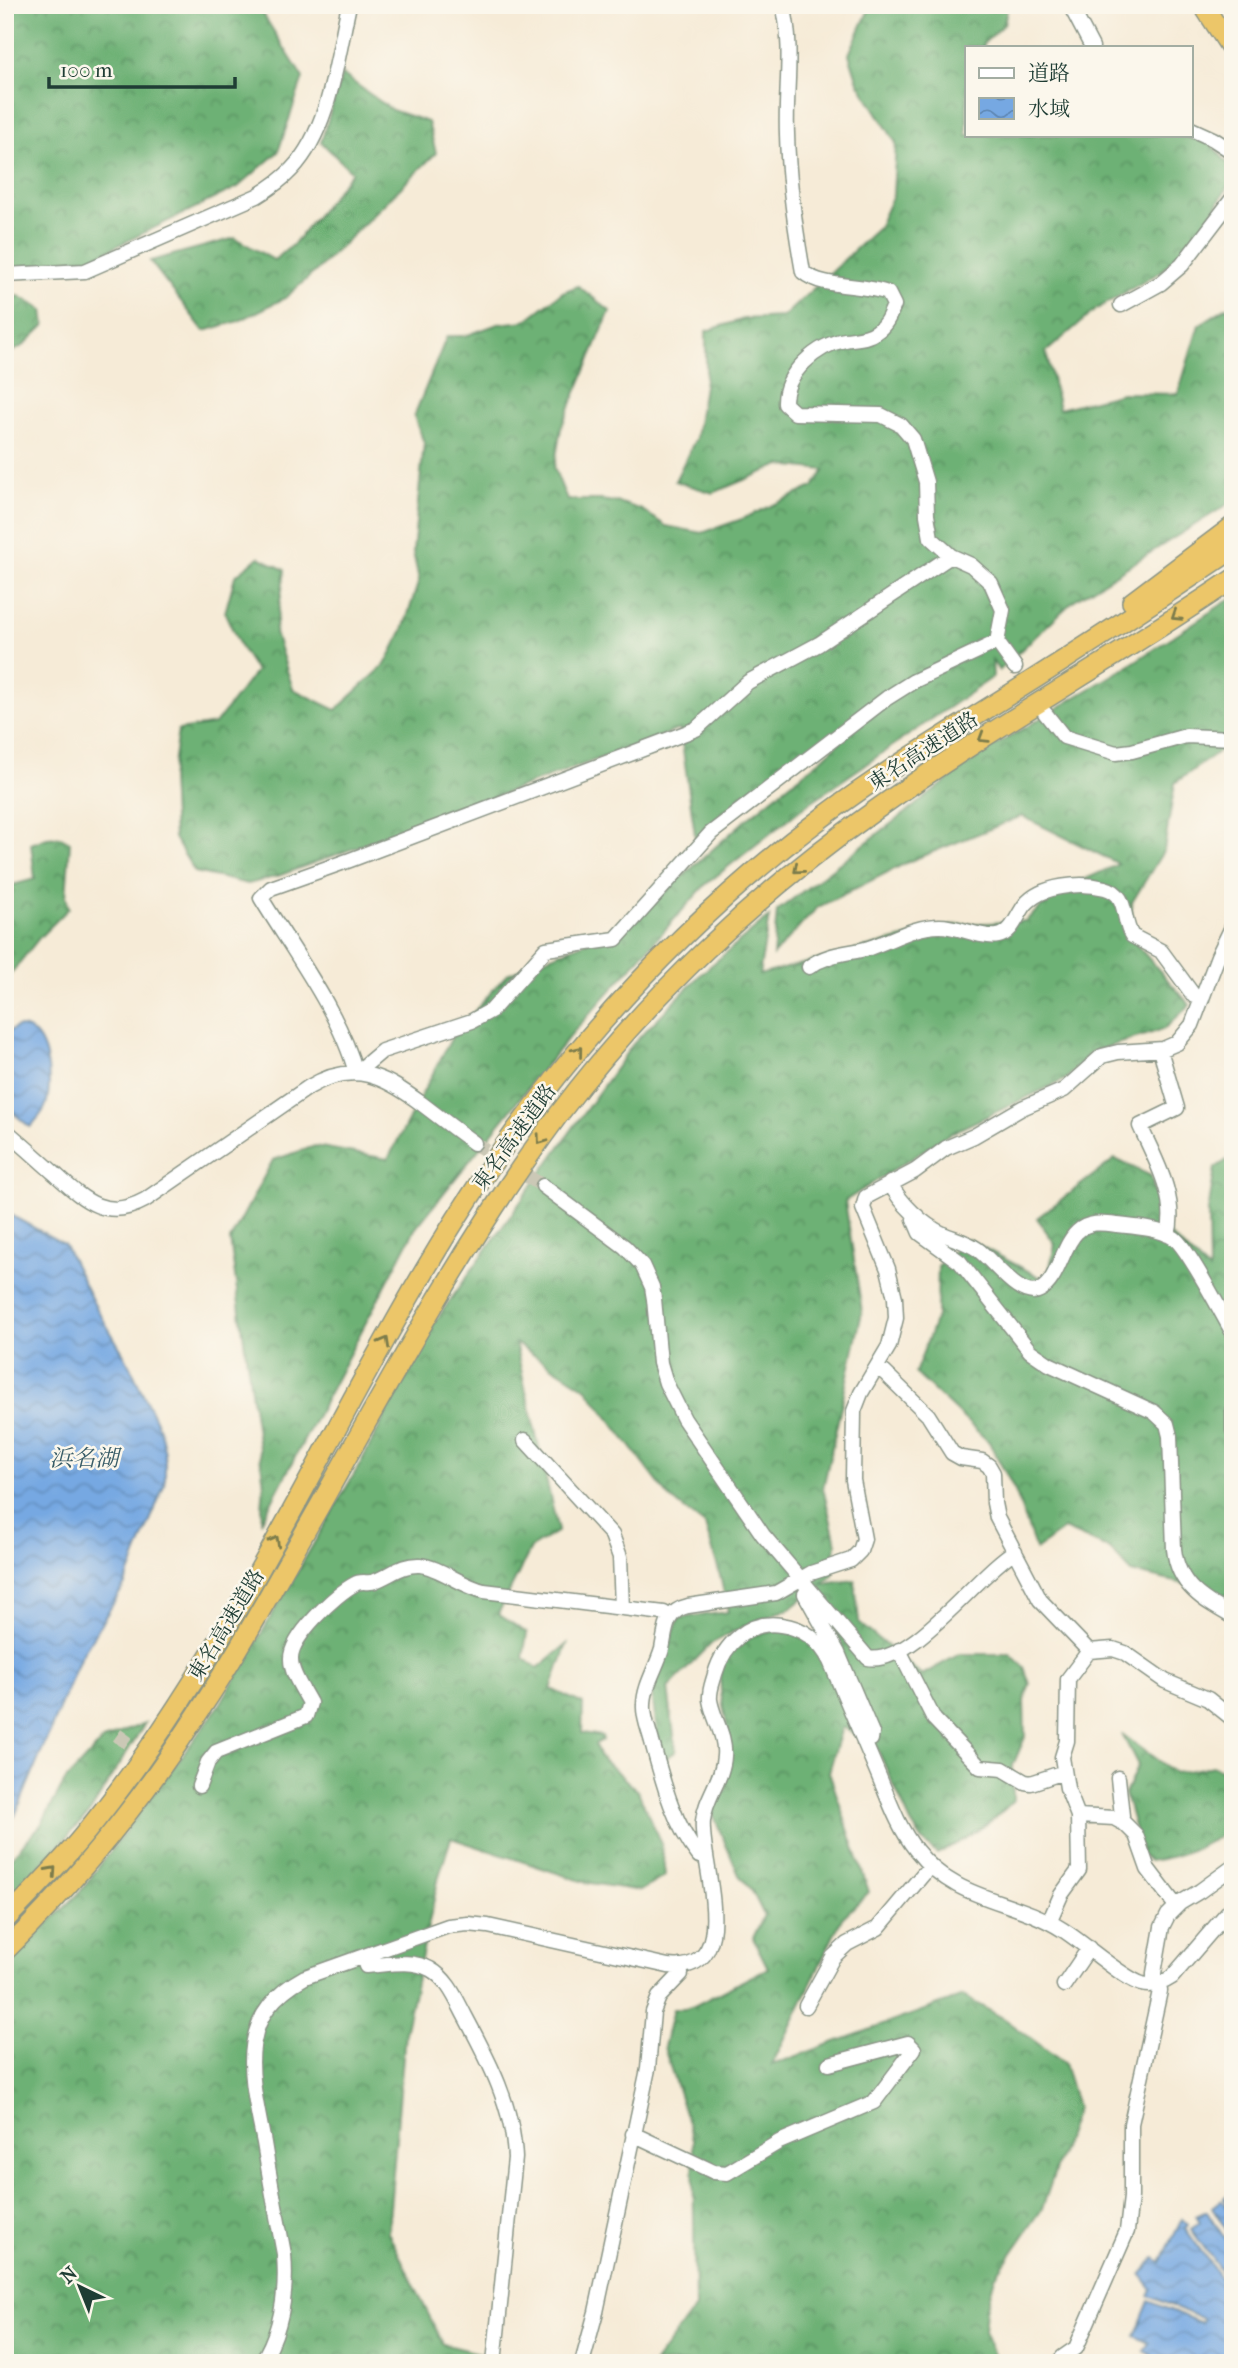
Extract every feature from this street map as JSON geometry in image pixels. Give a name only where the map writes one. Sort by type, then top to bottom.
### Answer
[{"type":"highway","points":[[1203,5],[1233,51]]},
{"type":"highway","points":[[1015,692],[1233,526]]},
{"type":"highway","name":"東名高速道路","points":[[5,1920],[94,1821],[180,1703],[240,1604],[437,1252],[479,1184],[535,1104],[601,1024],[675,946],[747,878],[823,816],[1233,549]]},
{"type":"highway","name":"東名高速道路","points":[[5,1951],[53,1903],[93,1857],[194,1719],[266,1602],[394,1371],[460,1260],[562,1110],[612,1050],[670,986],[737,922],[813,856],[947,761],[1233,579]]},
{"type":"street","points":[[5,275],[85,271],[257,196],[276,184],[305,152],[322,121],[349,5]]},
{"type":"street","points":[[783,5],[790,53],[787,134],[793,206],[803,272],[814,281],[875,288],[888,293],[894,305],[886,322],[877,332],[861,339],[843,340],[819,349],[796,371],[785,395],[785,404],[795,413],[881,415],[901,425],[913,439],[926,482],[931,538],[951,556],[971,565],[991,583],[1003,610],[997,642],[1016,667]]},
{"type":"street","points":[[1070,5],[1091,46]]},
{"type":"street","points":[[1192,129],[1233,152]]},
{"type":"street","points":[[1121,305],[1161,284],[1182,265],[1233,198]]},
{"type":"street","points":[[356,1073],[351,1053],[331,1013],[261,898],[271,888],[696,729],[748,682],[819,644],[951,556]]},
{"type":"street","points":[[356,1073],[382,1051],[472,1021],[492,1010],[546,949],[616,939],[711,833],[887,698],[914,681],[997,642]]},
{"type":"street","points":[[1045,713],[1054,728],[1064,737],[1116,753],[1186,736],[1233,738]]},
{"type":"street","points":[[809,967],[830,955],[866,949],[927,927],[949,926],[988,935],[1002,934],[1009,929],[1026,903],[1039,892],[1056,887],[1102,887],[1121,899],[1132,936],[1161,951],[1194,996],[1202,999]]},
{"type":"street","points":[[706,1855],[699,1856],[691,1846],[670,1803],[644,1711],[645,1695],[659,1660],[666,1626],[670,1617],[682,1608],[776,1594],[811,1573],[851,1560],[863,1545],[863,1532],[853,1489],[853,1421],[857,1402],[892,1337],[896,1308],[888,1269],[863,1204],[869,1194],[920,1168],[946,1148],[974,1136],[1022,1108],[1064,1090],[1102,1056],[1118,1052],[1160,1050],[1171,1047],[1183,1038],[1192,1025],[1218,956],[1233,925]]},
{"type":"street","points":[[1160,1050],[1177,1108],[1140,1126],[1166,1186],[1170,1227],[1168,1235]]},
{"type":"street","points":[[5,1130],[87,1201],[103,1208],[121,1209],[145,1200],[318,1082],[337,1074],[369,1074],[389,1081],[474,1143]]},
{"type":"street","points":[[890,1183],[894,1192],[917,1216],[936,1230],[980,1251],[1016,1286],[1027,1293],[1034,1293],[1046,1286],[1070,1241],[1083,1227],[1102,1223],[1168,1235],[1183,1248],[1233,1333]]},
{"type":"street","points":[[543,1186],[625,1247],[642,1265],[652,1287],[660,1363],[674,1402],[746,1513],[868,1658],[899,1650],[918,1638],[1015,1551]]},
{"type":"street","points":[[917,1216],[914,1219],[916,1229],[960,1262],[1030,1351],[1049,1364],[1164,1419],[1170,1437],[1177,1566],[1196,1595],[1233,1617]]},
{"type":"street","points":[[877,1368],[923,1410],[952,1453],[961,1458],[982,1461],[989,1466],[993,1473],[993,1503],[997,1518],[1043,1604],[1089,1651]]},
{"type":"street","points":[[1233,1408],[1233,1431]]},
{"type":"street","points":[[525,1440],[612,1535],[620,1558],[622,1608]]},
{"type":"street","points":[[199,1786],[208,1762],[216,1752],[306,1716],[310,1703],[292,1667],[292,1651],[319,1612],[357,1582],[373,1582],[396,1569],[428,1566],[464,1585],[484,1591],[664,1613],[670,1617]]},
{"type":"street","points":[[800,1579],[810,1606],[838,1653],[872,1733],[871,1739],[864,1742]]},
{"type":"street","points":[[261,2363],[273,2341],[281,2313],[285,2269],[252,2081],[251,2047],[263,2015],[286,1989],[305,1977],[448,1926],[488,1926],[668,1966],[680,1966],[700,1957],[712,1937],[715,1910],[703,1819],[720,1776],[724,1755],[722,1734],[711,1702],[711,1689],[722,1655],[741,1634],[758,1626],[776,1624],[793,1627],[812,1636],[825,1651],[898,1821],[916,1850],[930,1866],[969,1893],[1028,1912],[1049,1922],[1138,1982],[1156,1984],[1172,1977],[1233,1906]]},
{"type":"street","points":[[1049,1922],[1061,1895],[1079,1870],[1078,1816],[1067,1788],[1062,1757],[1067,1741],[1068,1679],[1089,1651],[1107,1649],[1125,1653],[1165,1682],[1208,1699],[1233,1719]]},
{"type":"street","points":[[899,1650],[937,1723],[980,1767],[1003,1769],[1031,1783],[1064,1773]]},
{"type":"street","points":[[1118,1778],[1122,1816],[1119,1820]]},
{"type":"street","points":[[1078,1816],[1119,1820],[1136,1835],[1148,1869],[1176,1906]]},
{"type":"street","points":[[806,2006],[833,1957],[847,1944],[878,1928],[930,1866]]},
{"type":"street","points":[[1058,2363],[1076,2348],[1127,2231],[1131,2197],[1131,2124],[1160,1991],[1154,1973],[1162,1927],[1176,1906],[1233,1867]]},
{"type":"street","points":[[1064,1985],[1089,1948]]},
{"type":"street","points":[[363,1956],[366,1966],[415,1964],[440,1976],[452,1991],[492,2066],[498,2083],[513,2135],[515,2158],[494,2363]]},
{"type":"street","points":[[582,2363],[594,2324],[650,2059],[653,2012],[659,1997],[681,1974],[680,1966]]},
{"type":"street","points":[[634,2134],[714,2172],[727,2173],[779,2142],[874,2102],[914,2049],[908,2043],[829,2064]]},
{"type":"green space","points":[[5,5],[264,5],[261,11],[303,78],[278,152],[238,187],[80,264],[5,272]]},
{"type":"green space","points":[[871,5],[1008,5],[1004,24],[984,46],[965,46],[965,136],[1175,136],[1208,141],[1233,169],[1233,177],[1203,230],[1160,272],[1095,310],[1046,352],[1059,409],[1122,393],[1178,394],[1199,325],[1227,307],[1233,310],[1233,501],[1073,601],[999,671],[992,660],[993,677],[805,806],[705,885],[568,1038],[415,1229],[261,1522],[264,1484],[230,1240],[273,1160],[315,1146],[388,1159],[452,1037],[507,974],[628,925],[750,816],[824,757],[856,726],[809,749],[741,799],[696,842],[680,729],[278,876],[248,884],[195,872],[174,838],[171,779],[178,730],[215,724],[256,671],[241,648],[225,613],[235,576],[259,557],[285,570],[275,633],[293,689],[336,710],[385,665],[403,630],[419,580],[413,552],[424,443],[414,416],[447,336],[465,336],[498,324],[525,321],[563,292],[578,286],[610,311],[561,428],[554,468],[567,500],[621,503],[642,510],[666,526],[702,533],[742,519],[813,487],[825,470],[780,465],[713,493],[675,481],[696,438],[706,372],[706,331],[744,319],[783,317],[878,228],[893,195],[896,143],[858,82],[849,54]]},
{"type":"green space","points":[[342,74],[392,110],[428,122],[436,153],[285,298],[239,321],[204,331],[150,261],[235,238],[274,260],[294,244],[352,172],[321,142]]},
{"type":"green space","points":[[19,296],[43,310],[45,325],[24,345],[5,356],[5,297]]},
{"type":"green space","points":[[1233,597],[1233,741],[1175,783],[1164,850],[1131,904],[1134,942],[1190,1005],[1164,1029],[1091,1052],[1066,1079],[949,1134],[845,1201],[862,1312],[823,1488],[836,1543],[833,1575],[822,1584],[855,1580],[859,1623],[922,1675],[960,1654],[1010,1654],[1024,1667],[1030,1684],[1024,1701],[1025,1737],[1013,1765],[1013,1801],[977,1831],[937,1854],[923,1841],[911,1823],[876,1746],[842,1727],[829,1772],[869,1892],[842,1918],[772,2065],[963,1996],[1005,2019],[1064,2063],[1077,2107],[1042,2209],[995,2277],[986,2310],[984,2330],[997,2363],[654,2363],[695,2308],[693,2139],[664,2047],[673,2009],[694,2006],[768,1968],[753,1938],[764,1915],[752,1891],[739,1875],[711,1810],[726,1790],[730,1744],[720,1672],[727,1653],[755,1635],[786,1629],[825,1650],[811,1592],[789,1609],[746,1625],[712,1643],[668,1688],[676,1751],[665,1759],[657,1733],[652,1693],[679,1618],[728,1612],[705,1525],[669,1497],[587,1389],[515,1343],[558,1531],[531,1548],[498,1614],[527,1633],[523,1658],[538,1668],[567,1644],[551,1689],[583,1704],[582,1733],[602,1736],[603,1740],[595,1744],[599,1756],[638,1791],[662,1846],[665,1876],[640,1891],[584,1882],[451,1838],[439,1876],[405,2033],[388,2232],[443,2344],[518,2363],[5,2363],[5,1967],[80,1892],[219,1706],[360,1464],[434,1323],[633,1044],[702,973],[769,917],[759,975],[954,925],[1025,921],[1061,890],[1119,864],[1022,816],[910,861],[818,907],[773,955],[777,911],[986,751],[1131,664]]},
{"type":"green space","points":[[61,837],[70,842],[66,897],[69,908],[40,937],[5,981],[5,887],[35,879],[31,844],[47,838]]},
{"type":"green space","points":[[1233,1156],[1233,1594],[1217,1595],[1185,1584],[1131,1572],[1110,1549],[1064,1529],[1036,1550],[1015,1491],[989,1442],[915,1373],[937,1316],[938,1266],[967,1239],[1047,1281],[1055,1244],[1037,1218],[1115,1159],[1151,1176],[1163,1229],[1209,1271],[1208,1211],[1215,1168]]},
{"type":"green space","points":[[145,1723],[90,1812],[5,1904],[5,1864],[41,1825],[65,1781],[103,1740]]},
{"type":"green space","points":[[1122,1734],[1175,1773],[1214,1766],[1233,1777],[1233,1825],[1205,1844],[1171,1857],[1149,1861],[1142,1856],[1125,1794],[1138,1765]]},
{"type":"water","points":[[17,1027],[28,1029],[36,1035],[42,1045],[48,1070],[46,1105],[30,1127],[5,1106],[5,1033]]},
{"type":"water","name":"浜名湖","points":[[5,1212],[64,1244],[93,1302],[126,1358],[160,1430],[165,1453],[165,1483],[125,1584],[80,1658],[15,1816],[5,1826]]},
{"type":"water","points":[[1233,2190],[1233,2288],[1191,2229],[1200,2223],[1196,2216],[1207,2211],[1227,2242],[1232,2239],[1212,2207],[1221,2200],[1230,2213],[1232,2212],[1224,2198]]},
{"type":"water","points":[[1182,2219],[1188,2225],[1185,2228],[1233,2296],[1233,2363],[1165,2363],[1144,2351],[1149,2343],[1135,2336],[1149,2301],[1201,2323],[1203,2319],[1149,2296],[1152,2289],[1141,2275],[1155,2258],[1161,2262]]},
{"type":"tunnel","points":[[474,1143],[543,1186]]},
{"type":"tunnel","points":[[117,1735],[128,1743]]}]
